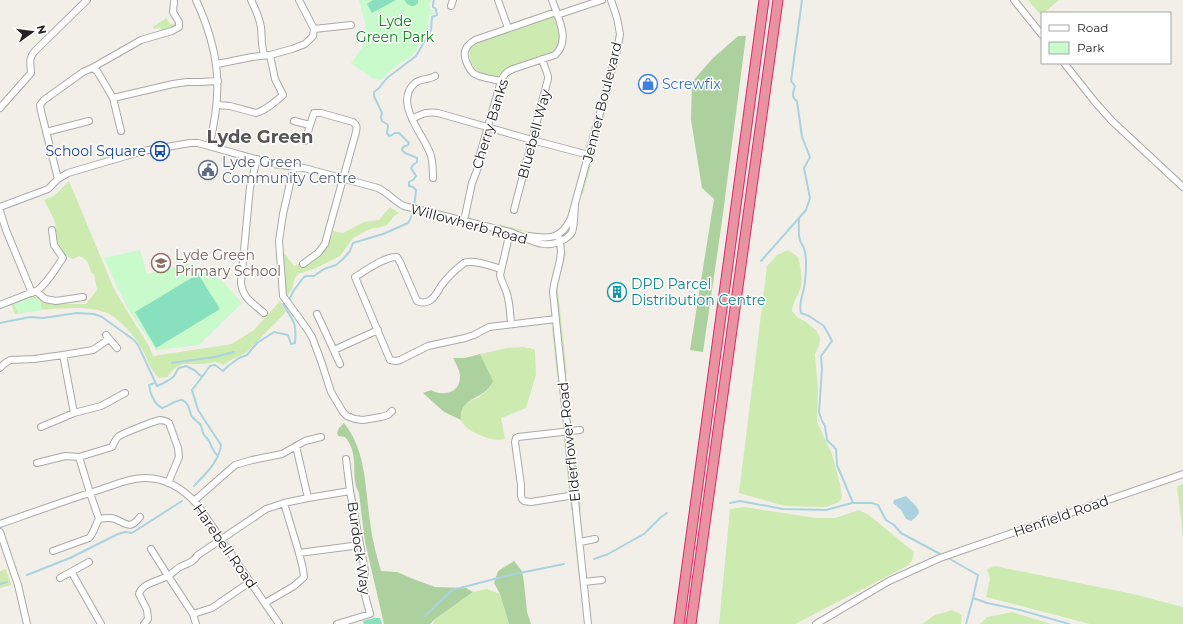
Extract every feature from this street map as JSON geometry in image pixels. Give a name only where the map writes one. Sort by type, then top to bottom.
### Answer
[{"type":"highway","points":[[679,624],[764,0]]},
{"type":"highway","points":[[691,624],[778,0]]},
{"type":"street","points":[[0,108],[31,73],[30,62],[31,56],[34,52],[87,0]]},
{"type":"street","points":[[196,0],[210,34],[217,64],[217,104],[214,128],[209,146]]},
{"type":"street","points":[[217,104],[256,113],[283,95],[274,79],[267,55],[262,45],[261,25],[256,9],[251,0]]},
{"type":"street","points":[[217,64],[292,50],[305,44],[313,36],[314,29],[299,0]]},
{"type":"street","points":[[498,0],[508,28]]},
{"type":"street","name":"Cherry Banks","points":[[464,221],[472,183],[479,165],[480,154],[503,75],[507,71],[542,60],[560,51],[563,36],[552,0]]},
{"type":"street","points":[[501,81],[473,73],[469,68],[465,49],[471,43],[475,40],[508,28],[602,0]]},
{"type":"street","name":"Jenner Boulevard","points":[[558,235],[563,232],[569,223],[575,204],[618,45],[620,34],[611,0]]},
{"type":"street","points":[[1014,0],[1041,34]]},
{"type":"street","points":[[58,179],[40,105],[44,100],[83,72],[141,40],[172,31],[179,27],[179,22],[173,12],[174,2]]},
{"type":"street","points":[[314,29],[351,25]]},
{"type":"street","name":"Bluebell Way","points":[[514,210],[548,79],[542,60]]},
{"type":"street","points":[[1065,64],[1112,121],[1183,187]]},
{"type":"street","points":[[92,68],[97,71],[113,98],[121,131]]},
{"type":"street","points":[[433,178],[432,157],[412,118],[408,107],[408,97],[410,89],[416,81],[431,79],[435,76]]},
{"type":"street","points":[[113,98],[173,84],[218,81]]},
{"type":"street","points":[[304,264],[318,253],[325,244],[357,128],[353,122],[318,112],[314,113],[305,142]]},
{"type":"street","points":[[412,118],[424,113],[438,113],[589,155]]},
{"type":"street","points":[[46,132],[89,121]]},
{"type":"street","points":[[294,121],[310,125]]},
{"type":"street","name":"Willowherb Road","points":[[0,207],[48,189],[58,179],[86,168],[143,151],[198,143],[274,164],[294,166],[343,178],[378,188],[384,191],[399,204],[404,206],[510,232],[541,244],[553,244]]},
{"type":"street","points":[[257,159],[250,187],[241,282],[245,297],[264,312]]},
{"type":"street","points":[[294,166],[283,214],[279,240],[282,292],[286,302],[301,320],[312,337],[331,392],[343,412],[347,416],[363,420],[388,415],[392,411]]},
{"type":"street","name":"Jenner Boulevard","points":[[560,242],[567,238],[572,231],[575,204]]},
{"type":"street","points":[[0,211],[6,230],[34,292],[45,299],[56,301],[83,297]]},
{"type":"street","points":[[52,230],[54,245],[63,258],[71,260]]},
{"type":"street","points":[[510,232],[501,269],[501,278],[507,291],[511,324]]},
{"type":"street","points":[[520,235],[550,238],[558,235]]},
{"type":"street","name":"Elderflower Road","points":[[558,235],[561,250],[553,292],[588,624]]},
{"type":"street","points":[[550,238],[560,260]]},
{"type":"street","points":[[553,244],[560,242]]},
{"type":"street","points":[[501,269],[472,262],[464,263],[442,285],[430,301],[425,303],[421,303],[417,300],[398,259],[395,257],[373,266],[355,277],[390,360],[396,361],[428,346],[465,338],[489,327],[556,319]]},
{"type":"street","points":[[0,305],[34,292],[44,286],[63,258]]},
{"type":"street","points":[[317,314],[340,364]]},
{"type":"street","points":[[334,350],[378,330]]},
{"type":"street","points":[[0,368],[10,360],[34,359],[94,350],[107,337],[117,348]]},
{"type":"street","points":[[63,355],[74,413]]},
{"type":"street","points":[[41,427],[74,413],[101,406],[126,394]]},
{"type":"street","points":[[37,463],[65,456],[79,457],[112,446],[118,437],[126,433],[160,420],[165,420],[169,423],[178,448],[179,457],[168,483]]},
{"type":"street","points":[[575,495],[531,502],[524,501],[521,496],[515,440],[518,437],[580,430]]},
{"type":"street","points":[[194,501],[235,466],[252,460],[282,454],[305,441],[320,437]]},
{"type":"street","points":[[296,446],[308,498]]},
{"type":"street","points":[[79,457],[100,519]]},
{"type":"street","name":"Burdock Way","points":[[337,624],[370,614],[364,591],[364,571],[346,459]]},
{"type":"street","name":"Henfield Road","points":[[816,624],[889,581],[940,558],[1183,474]]},
{"type":"street","name":"Harebell Road","points":[[0,524],[132,479],[146,478],[160,480],[185,493],[194,501],[279,624]]},
{"type":"street","points":[[144,624],[148,619],[148,614],[139,594],[140,591],[151,583],[168,576],[179,567],[191,563],[198,555],[266,509],[284,503],[350,490]]},
{"type":"street","points":[[265,603],[304,577],[299,553],[284,503]]},
{"type":"street","points":[[53,551],[89,538],[100,519],[115,519],[123,524],[130,525],[134,524],[140,516]]},
{"type":"street","points":[[0,532],[18,585],[27,624]]},
{"type":"street","points":[[580,542],[595,539]]},
{"type":"street","points":[[299,553],[360,544]]},
{"type":"street","points":[[151,549],[193,614],[196,624]]},
{"type":"street","points":[[60,578],[72,573],[89,562]]},
{"type":"street","points":[[72,573],[101,624]]},
{"type":"street","points":[[584,582],[602,580]]},
{"type":"street","points":[[193,614],[212,608],[250,582]]},
{"type":"green space","name":"Lyde Green Park","points":[[359,0],[431,0],[429,3],[430,9],[434,14],[429,15],[428,29],[414,54],[392,69],[381,80],[372,78],[351,63],[362,47],[366,33],[366,26]]},
{"type":"green space","points":[[373,0],[396,0],[372,13],[367,4]]},
{"type":"green space","points":[[404,0],[418,0],[418,3],[411,6]]},
{"type":"green space","points":[[1028,0],[1059,0],[1045,12],[1041,12],[1040,14]]},
{"type":"green space","points":[[554,16],[559,31],[560,41],[559,45],[552,53],[508,68],[497,78],[481,73],[474,68],[470,59],[470,50],[472,46],[479,41]]},
{"type":"green space","points":[[166,18],[171,25],[175,23],[174,26],[161,31],[160,27],[153,29],[153,27]]},
{"type":"green space","points":[[738,36],[746,36],[703,352],[690,350],[714,199],[702,188],[691,120],[692,82],[712,59]]},
{"type":"green space","points":[[610,88],[612,89],[599,134],[598,133]]},
{"type":"green space","points":[[593,151],[595,151],[583,194],[581,194]]},
{"type":"green space","points":[[69,181],[114,289],[149,346],[153,356],[232,344],[254,330],[280,301],[286,312],[246,353],[223,365],[216,362],[203,364],[183,364],[174,369],[167,377],[159,378],[153,370],[142,348],[133,336],[121,323],[109,314],[89,309],[63,308],[15,314],[11,304],[31,296],[36,297],[46,303],[86,304],[97,290],[94,274],[91,273],[89,264],[86,260],[79,256],[73,259],[63,253],[58,247],[55,235],[56,226],[44,200],[54,196]]},
{"type":"green space","points":[[390,207],[399,213],[394,216],[387,225],[370,229],[353,238],[340,256],[316,268],[298,274],[295,278],[292,289],[286,298],[284,253],[294,266],[300,264],[304,265],[326,247],[333,231],[343,233],[364,222],[379,220]]},
{"type":"green space","points":[[498,224],[542,234],[542,235],[499,226]]},
{"type":"green space","points":[[140,250],[147,274],[195,263],[195,271],[215,273],[242,303],[199,345],[156,350],[128,309],[104,258]]},
{"type":"green space","points":[[567,250],[558,284],[567,374],[565,374],[556,287]]},
{"type":"green space","points":[[788,250],[798,257],[802,283],[792,311],[797,317],[816,330],[820,338],[819,346],[815,354],[818,389],[817,422],[832,454],[842,497],[839,502],[826,507],[785,506],[739,493],[767,266],[777,255]]},
{"type":"green space","points":[[198,274],[220,309],[156,348],[135,312]]},
{"type":"green space","points":[[32,298],[40,299],[42,310],[18,313],[13,303]]},
{"type":"green space","points":[[552,328],[559,374],[557,375]]},
{"type":"green space","points":[[523,347],[534,349],[535,351],[536,375],[526,408],[501,418],[505,439],[499,440],[484,437],[469,429],[460,418],[461,409],[465,404],[479,397],[491,386],[488,370],[480,354],[507,348]]},
{"type":"green space","points":[[480,354],[493,381],[484,392],[468,402],[461,412],[461,420],[444,412],[423,393],[431,390],[445,393],[454,390],[459,382],[460,374],[453,358],[465,358]]},
{"type":"green space","points":[[344,423],[358,447],[362,460],[372,534],[381,571],[397,572],[435,587],[466,588],[473,592],[430,624],[384,624],[365,542],[359,493],[355,479],[353,451],[345,437],[338,436],[337,433],[339,428]]},
{"type":"green space","points":[[572,439],[574,439],[581,509],[579,510]]},
{"type":"green space","points":[[564,441],[566,441],[573,510],[571,510]]},
{"type":"green space","points":[[1183,484],[1183,537],[1177,486]]},
{"type":"green space","points":[[744,507],[816,518],[835,518],[859,510],[869,515],[914,552],[912,561],[907,566],[795,624],[719,624],[730,509]]},
{"type":"green space","points":[[573,512],[580,579],[579,579]]},
{"type":"green space","points":[[514,561],[522,571],[527,612],[531,624],[509,624],[500,594],[494,583],[498,571]]},
{"type":"green space","points":[[995,566],[1133,594],[1183,607],[1183,624],[1090,624],[986,597],[990,579],[987,569]]},
{"type":"green space","points":[[6,569],[11,585],[0,588],[0,571]]},
{"type":"green space","points":[[487,589],[500,594],[509,624],[433,624],[435,619],[473,592]]},
{"type":"green space","points":[[952,610],[962,615],[961,624],[922,624],[935,615]]},
{"type":"green space","points":[[1012,612],[1051,624],[980,624],[987,617]]},
{"type":"green space","points":[[380,618],[382,624],[364,624],[363,621]]},
{"type":"water","points":[[906,496],[916,506],[919,513],[911,521],[906,519],[901,510],[893,503],[894,500]]},
{"type":"waterway","points":[[0,323],[30,317],[43,318],[77,313],[94,314],[102,317],[134,340],[138,345],[157,386],[173,377],[179,368],[186,366],[194,370],[202,377],[210,366],[215,365],[223,371],[239,358],[247,355],[257,343],[274,332],[288,335],[291,344],[295,343],[295,326],[283,304],[289,300],[294,290],[304,277],[314,276],[324,269],[336,265],[350,251],[353,243],[383,234],[408,223],[412,216],[416,190],[409,186],[409,182],[416,176],[411,168],[417,162],[417,158],[405,153],[402,150],[403,147],[409,143],[399,133],[389,136],[387,133],[388,126],[382,121],[382,113],[374,96],[374,92],[387,78],[416,56],[431,30],[432,17],[437,15],[436,9],[433,7],[434,0]]},
{"type":"waterway","points":[[802,0],[791,81],[795,86],[793,96],[797,101],[802,137],[810,157],[804,168],[810,198],[806,210],[799,218],[799,238],[804,247],[806,265],[805,282],[800,309],[801,313],[809,316],[824,326],[832,341],[821,356],[822,369],[819,412],[825,426],[827,440],[836,449],[837,465],[853,503],[872,503],[878,505],[886,520],[894,525],[901,533],[942,555]]},
{"type":"waterway","points":[[761,261],[799,218]]},
{"type":"waterway","points":[[172,363],[215,357],[234,352]]},
{"type":"waterway","points":[[194,486],[214,462],[220,451],[221,445],[198,410],[192,390],[202,377]]},
{"type":"waterway","points":[[155,383],[149,385],[151,395],[157,404],[162,408],[177,401],[184,401],[188,406],[191,415],[202,427],[203,433],[209,440],[214,452],[218,456]]},
{"type":"waterway","points":[[27,575],[70,558],[118,534],[125,532],[132,533],[182,501]]},
{"type":"waterway","points":[[730,503],[740,501],[783,509],[826,510],[852,503]]},
{"type":"waterway","points":[[594,559],[608,554],[644,534],[667,513]]},
{"type":"waterway","points":[[948,558],[978,575],[973,598],[1069,624]]},
{"type":"waterway","points":[[425,616],[452,590],[510,575],[564,564]]},
{"type":"waterway","points":[[0,584],[7,582]]},
{"type":"waterway","points":[[966,624],[973,598]]},
{"type":"place","name":"Screwfix","points":[[648,84]]},
{"type":"place","name":"School Square","points":[[160,151]]},
{"type":"place","name":"Lyde Green Community Centre","points":[[208,170]]},
{"type":"place","name":"Lyde Green Primary School","points":[[161,263]]},
{"type":"place","name":"DPD Parcel Distribution Centre","points":[[617,292]]},
{"type":"district","name":"Lyde Green","points":[[260,137]]}]
